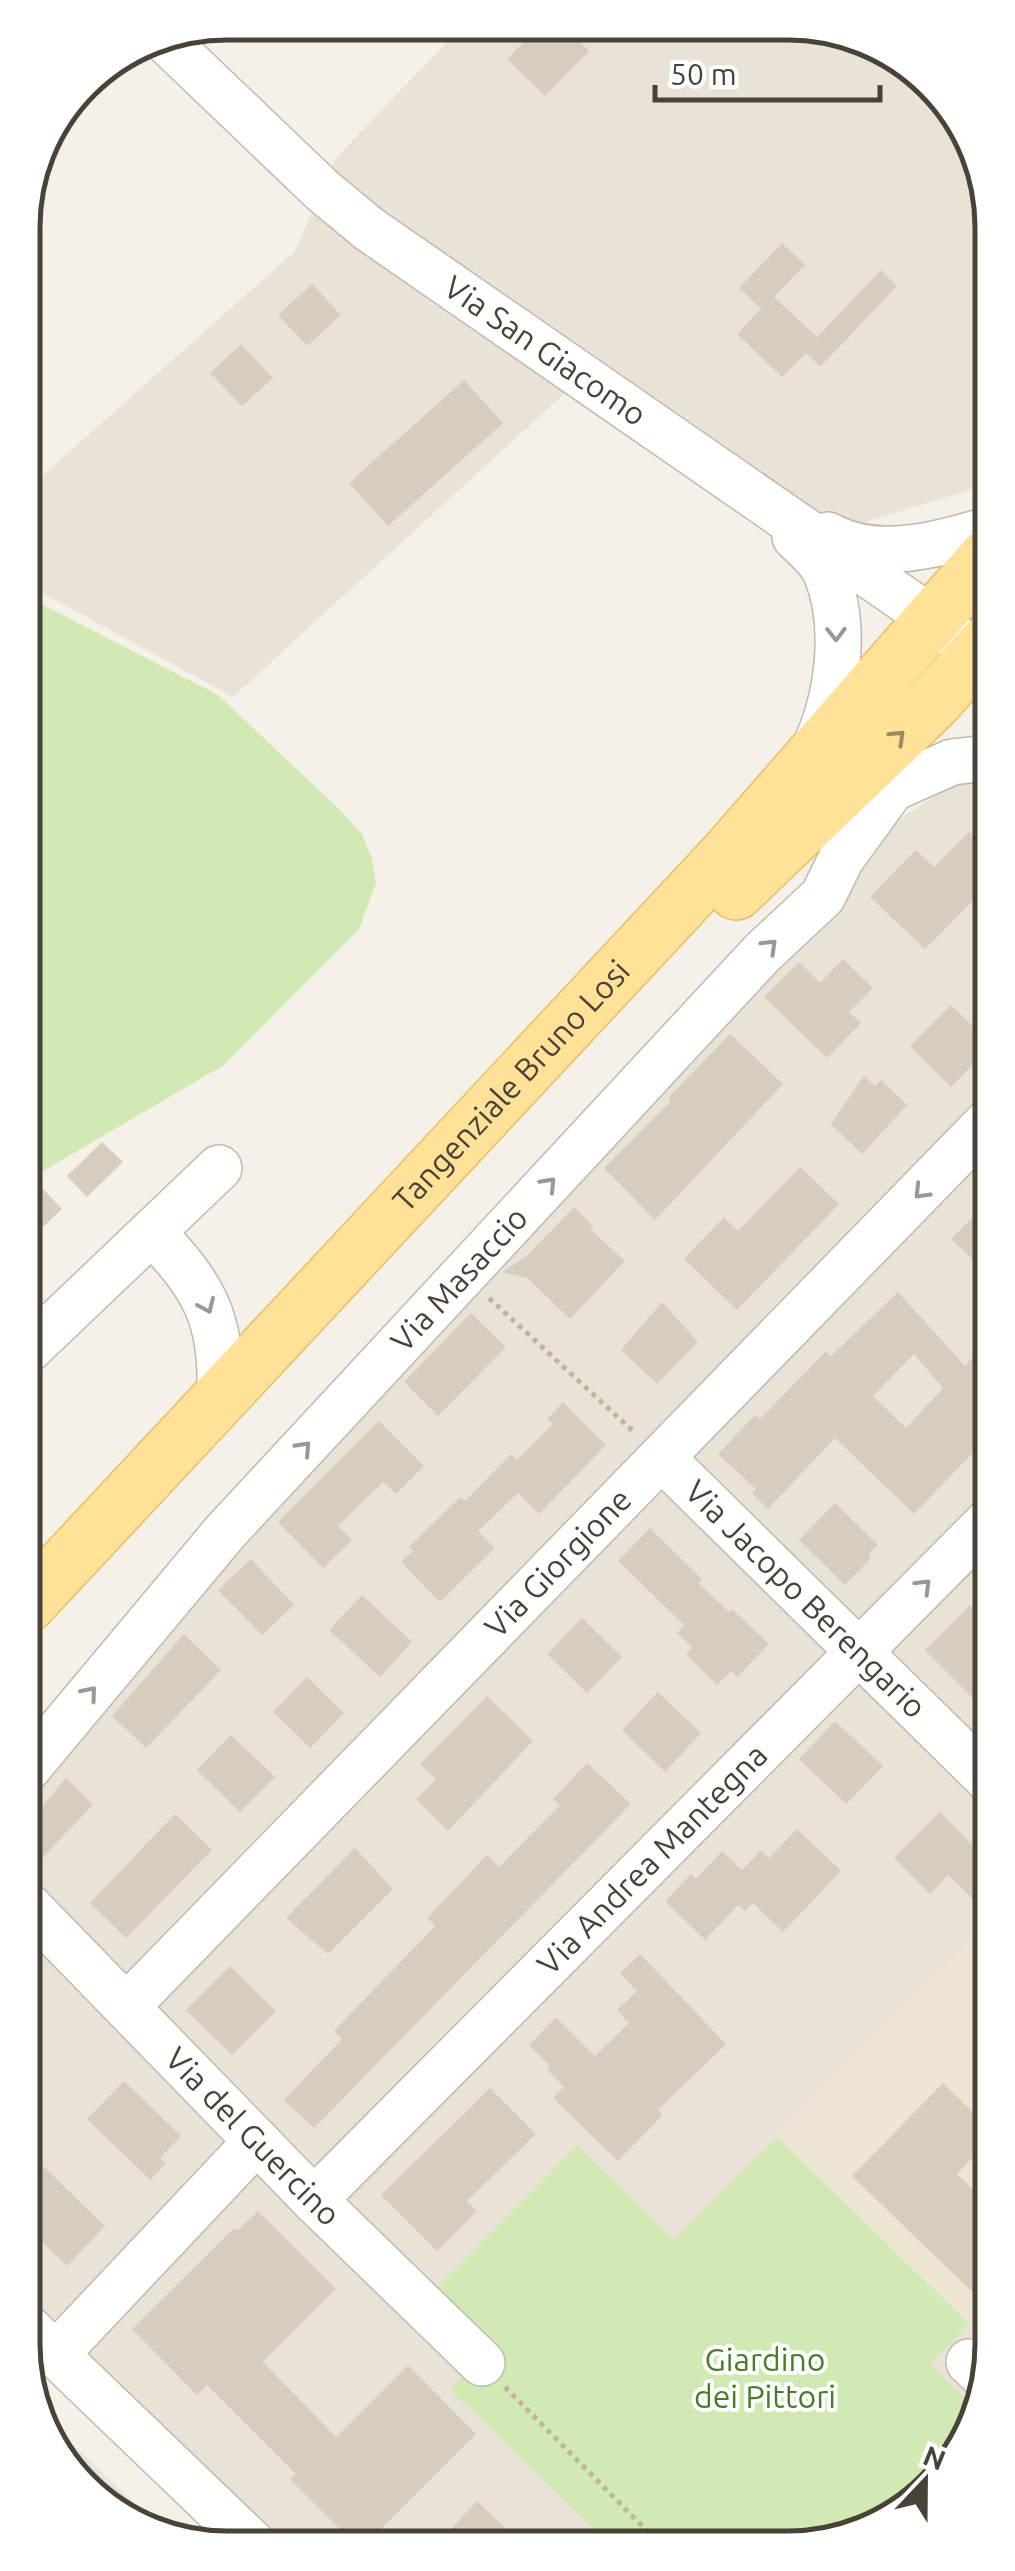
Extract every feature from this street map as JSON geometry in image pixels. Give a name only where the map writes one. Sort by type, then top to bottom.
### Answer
[{"type":"main road","name":"Tangenziale Bruno Losi","points":[[40,1622],[746,880],[932,704],[967,643],[975,609]]},
{"type":"main road","name":"Tangenziale Bruno Losi","points":[[40,1591],[724,857],[810,757],[967,643]]},
{"type":"street","name":"Via San Giacomo","points":[[174,48],[308,177],[369,229],[967,643]]},
{"type":"street","points":[[756,496],[840,542],[883,550],[944,543],[975,534]]},
{"type":"street","points":[[756,496],[826,569],[834,604],[838,638],[834,683],[827,722],[810,757]]},
{"type":"street","points":[[813,818],[889,793],[916,776],[952,762],[975,759]]},
{"type":"street","name":"Via Masaccio","points":[[40,1754],[225,1532],[762,953],[823,896],[841,860],[889,793]]},
{"type":"street","name":"Via Giorgione","points":[[127,2006],[975,1135]]},
{"type":"street","points":[[40,1339],[219,1168]]},
{"type":"street","points":[[152,1232],[184,1266],[204,1296],[217,1329],[220,1396]]},
{"type":"street","name":"Via Jacopo Berengario","points":[[663,1459],[975,1766]]},
{"type":"street","name":"Via Andrea Mantegna","points":[[314,2200],[975,1535]]},
{"type":"street","name":"Via del Guercino","points":[[40,1918],[314,2200],[482,2363]]},
{"type":"street","points":[[240,2531],[42,2342],[257,2141]]},
{"type":"path","points":[[465,1275],[663,1459]]},
{"type":"path","points":[[482,2363],[648,2531]]},
{"type":"shaded area","points":[[449,40],[800,40],[871,59],[911,86],[936,113],[961,155],[969,179],[975,227],[975,486],[820,536],[744,503],[565,393],[233,697],[40,592],[40,478],[295,251],[336,158]]},
{"type":"shaded area","points":[[975,776],[975,2356],[961,2416],[936,2458],[911,2485],[860,2517],[812,2529],[243,2531],[40,2338],[40,1723],[872,837],[962,778]]},
{"type":"shaded area","points":[[975,1934],[975,2329],[777,2137]]},
{"type":"shaded area","points":[[64,2436],[141,2510],[95,2476]]},
{"type":"green space","points":[[40,603],[218,695],[339,809],[362,834],[372,859],[376,883],[359,929],[224,1065],[40,1173]]},
{"type":"green space","name":"Giardino dei Pittori","points":[[777,2137],[969,2324],[930,2364],[966,2400],[950,2438],[920,2476],[881,2506],[836,2525],[788,2531],[596,2531],[451,2390],[487,2353],[429,2296],[577,2145],[674,2240]]},
{"type":"building","points":[[526,40],[578,40],[589,51],[545,96],[507,59]]},
{"type":"building","points":[[782,243],[805,265],[774,297],[817,337],[881,270],[897,286],[820,367],[806,353],[782,377],[737,334],[761,309],[739,288]]},
{"type":"building","points":[[312,284],[341,315],[307,346],[278,315]]},
{"type":"building","points":[[241,344],[273,378],[242,406],[210,373]]},
{"type":"building","points":[[464,380],[503,423],[388,526],[349,483]]},
{"type":"building","points":[[969,832],[975,838],[975,898],[925,949],[870,897],[916,850],[934,867]]},
{"type":"building","points":[[843,959],[873,988],[849,1012],[861,1023],[827,1058],[764,997],[799,962],[820,983]]},
{"type":"building","points":[[951,1005],[975,1028],[975,1062],[951,1087],[910,1046]]},
{"type":"building","points":[[730,1034],[783,1084],[655,1220],[604,1168]]},
{"type":"building","points":[[864,1076],[875,1086],[881,1080],[907,1105],[862,1154],[831,1124]]},
{"type":"building","points":[[102,1142],[123,1162],[87,1197],[67,1176]]},
{"type":"building","points":[[800,1167],[839,1204],[737,1310],[684,1259],[724,1217],[738,1231]]},
{"type":"building","points":[[40,1186],[62,1209],[40,1230]]},
{"type":"building","points":[[574,1207],[593,1226],[590,1229],[625,1261],[570,1319],[527,1278],[502,1272],[526,1257]]},
{"type":"building","points":[[975,1215],[975,1262],[951,1239]]},
{"type":"building","points":[[898,1292],[965,1366],[975,1357],[975,1451],[914,1514],[835,1438],[768,1509],[752,1493],[756,1489],[718,1454],[755,1415],[760,1419],[826,1351],[831,1356]],"holes":[[[914,1354],[943,1388],[906,1428],[873,1396]]]},
{"type":"building","points":[[662,1302],[698,1342],[657,1384],[621,1350]]},
{"type":"building","points":[[471,1313],[506,1347],[438,1416],[404,1382]]},
{"type":"building","points":[[563,1402],[606,1445],[539,1514],[518,1493],[478,1531],[495,1548],[440,1602],[401,1562],[413,1551],[409,1547],[460,1497],[465,1501],[511,1454],[517,1460],[553,1424],[547,1419]]},
{"type":"building","points":[[379,1421],[424,1466],[396,1494],[383,1482],[338,1526],[352,1540],[323,1568],[278,1522]]},
{"type":"building","points":[[835,1503],[878,1545],[845,1585],[799,1540]]},
{"type":"building","points":[[650,1528],[702,1579],[698,1583],[769,1644],[737,1677],[731,1671],[717,1685],[686,1654],[692,1647],[677,1633],[684,1625],[618,1561]]},
{"type":"building","points":[[251,1559],[294,1605],[262,1635],[218,1590]]},
{"type":"building","points":[[362,1595],[412,1642],[380,1677],[329,1630]]},
{"type":"building","points":[[970,1605],[975,1610],[975,1700],[925,1650]]},
{"type":"building","points":[[582,1618],[622,1657],[587,1693],[547,1654]]},
{"type":"building","points":[[184,1634],[221,1670],[146,1748],[112,1716]]},
{"type":"building","points":[[307,1677],[344,1713],[310,1748],[273,1712]]},
{"type":"building","points":[[658,1692],[701,1733],[665,1772],[622,1730]]},
{"type":"building","points":[[487,1696],[533,1741],[448,1831],[416,1799],[436,1779],[420,1764]]},
{"type":"building","points":[[835,1721],[883,1766],[846,1804],[799,1759]]},
{"type":"building","points":[[231,1735],[275,1777],[240,1812],[197,1770]]},
{"type":"building","points":[[587,1763],[631,1804],[314,2128],[284,2100],[342,2039],[334,2031],[435,1926],[427,1918],[487,1855],[499,1867],[560,1805],[553,1799]]},
{"type":"building","points":[[66,1778],[93,1805],[40,1860],[40,1809]]},
{"type":"building","points":[[940,1812],[975,1848],[975,1901],[948,1875],[930,1894],[894,1858]]},
{"type":"building","points":[[175,1814],[212,1850],[126,1938],[90,1903]]},
{"type":"building","points":[[797,1829],[841,1871],[783,1932],[753,1903],[745,1911],[738,1905],[705,1940],[665,1901],[691,1874],[696,1879],[722,1851],[742,1870],[761,1850],[769,1858]]},
{"type":"building","points":[[355,1848],[393,1889],[328,1954],[286,1918]]},
{"type":"building","points":[[640,1954],[726,2044],[658,2110],[663,2115],[618,2161],[553,2098],[564,2087],[529,2045],[556,2017],[595,2056],[629,2023],[617,2010],[637,1991],[620,1973]]},
{"type":"building","points":[[230,1966],[276,2011],[232,2055],[186,2010]]},
{"type":"building","points":[[124,2081],[181,2136],[160,2158],[166,2163],[150,2180],[87,2119]]},
{"type":"building","points":[[943,2083],[975,2114],[975,2155],[957,2174],[975,2191],[975,2295],[852,2176]]},
{"type":"building","points":[[490,2088],[536,2134],[467,2201],[477,2211],[437,2251],[381,2195]]},
{"type":"building","points":[[40,2165],[105,2226],[67,2266],[40,2240]]},
{"type":"building","points":[[258,2211],[336,2289],[263,2362],[336,2437],[408,2365],[476,2434],[379,2531],[342,2531],[290,2479],[296,2474],[207,2385],[197,2395],[132,2329],[234,2228],[237,2231]]},
{"type":"building","points":[[477,2501],[508,2531],[449,2531]]}]
